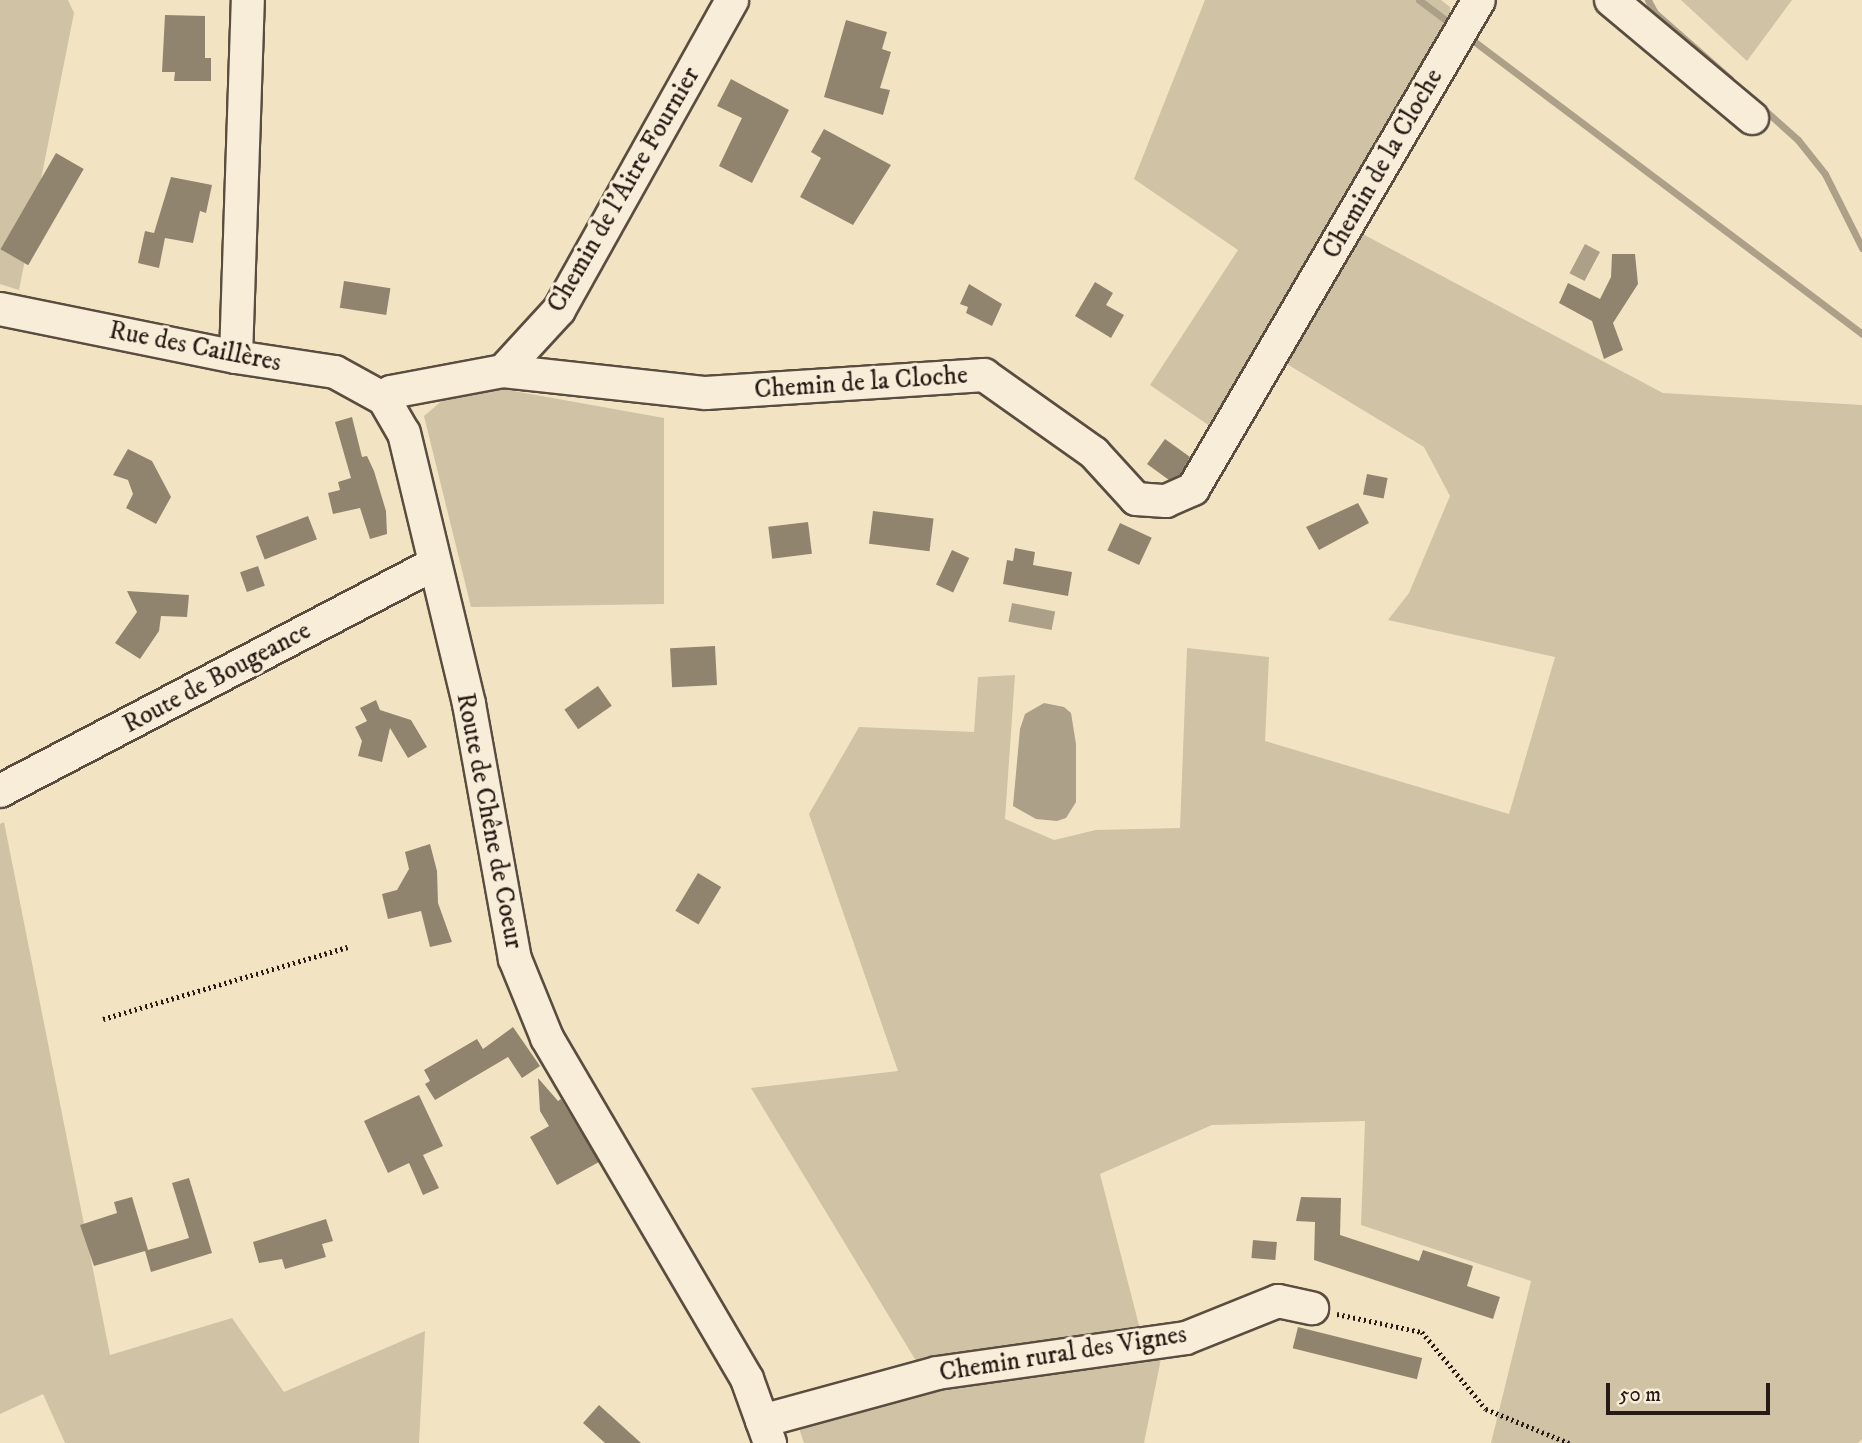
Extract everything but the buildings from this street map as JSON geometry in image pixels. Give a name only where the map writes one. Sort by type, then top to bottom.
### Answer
[{"type":"street","points":[[236,358],[248,0]]},
{"type":"street","name":"Chemin de l'Aitre Fournier","points":[[503,372],[559,310],[732,0]]},
{"type":"street","name":"Chemin de la Cloche","points":[[384,399],[391,392],[503,372],[706,393],[984,375],[1094,453],[1136,499],[1166,501],[1193,489],[1479,0]]},
{"type":"street","points":[[1611,0],[1752,118]]},
{"type":"street","name":"Rue des Caillères","points":[[0,309],[236,358],[335,372],[384,399]]},
{"type":"street","name":"Route de Chêne de Coeur","points":[[384,399],[404,433],[469,704],[514,959],[547,1038],[747,1379],[766,1432]]},
{"type":"street","name":"Route de Bougeance","points":[[0,791],[434,565]]},
{"type":"street","name":"Chemin rural des Vignes","points":[[766,1432],[937,1373],[1186,1338],[1278,1301],[1312,1308]]},
{"type":"path","points":[[103,1019],[348,947]]},
{"type":"path","points":[[1312,1308],[1422,1332],[1486,1409],[1569,1443]]},
{"type":"shaded area","points":[[0,0],[68,0],[74,13],[19,290],[0,284]]},
{"type":"shaded area","points":[[1205,0],[1441,0],[1450,7],[1452,51],[1357,231],[1663,393],[1862,405],[1862,1439],[1858,1443],[1491,1443],[1531,1281],[1361,1225],[1365,1121],[1212,1125],[1100,1174],[1141,1333],[1168,1324],[1144,1443],[804,1443],[799,1428],[933,1389],[751,1088],[898,1071],[809,814],[859,727],[974,732],[978,677],[1015,675],[1005,819],[1054,840],[1096,830],[1180,828],[1187,648],[1269,657],[1265,741],[1509,814],[1555,657],[1388,620],[1409,593],[1450,496],[1424,447],[1257,346],[1214,429],[1150,385],[1238,250],[1134,179]]},
{"type":"shaded area","points":[[1681,0],[1792,0],[1747,61]]},
{"type":"shaded area","points":[[1585,244],[1600,252],[1585,281],[1570,273]]},
{"type":"shaded area","points":[[502,389],[664,418],[664,604],[471,607],[424,416],[450,394]]},
{"type":"shaded area","points":[[1012,603],[1055,611],[1052,630],[1008,622]]},
{"type":"shaded area","points":[[1044,703],[1064,707],[1071,713],[1076,744],[1076,802],[1066,818],[1057,821],[1036,819],[1013,806],[1020,729],[1025,714]]},
{"type":"shaded area","points":[[4,822],[110,1355],[232,1318],[284,1392],[425,1331],[419,1443],[65,1443],[43,1394],[0,1414],[0,824]]},
{"type":"waterway","points":[[1419,0],[1455,27]]},
{"type":"waterway","points":[[1648,0],[1655,13],[1730,79]]},
{"type":"waterway","points":[[1467,36],[1862,334]]},
{"type":"waterway","points":[[1759,105],[1798,140],[1825,174],[1862,248]]}]
